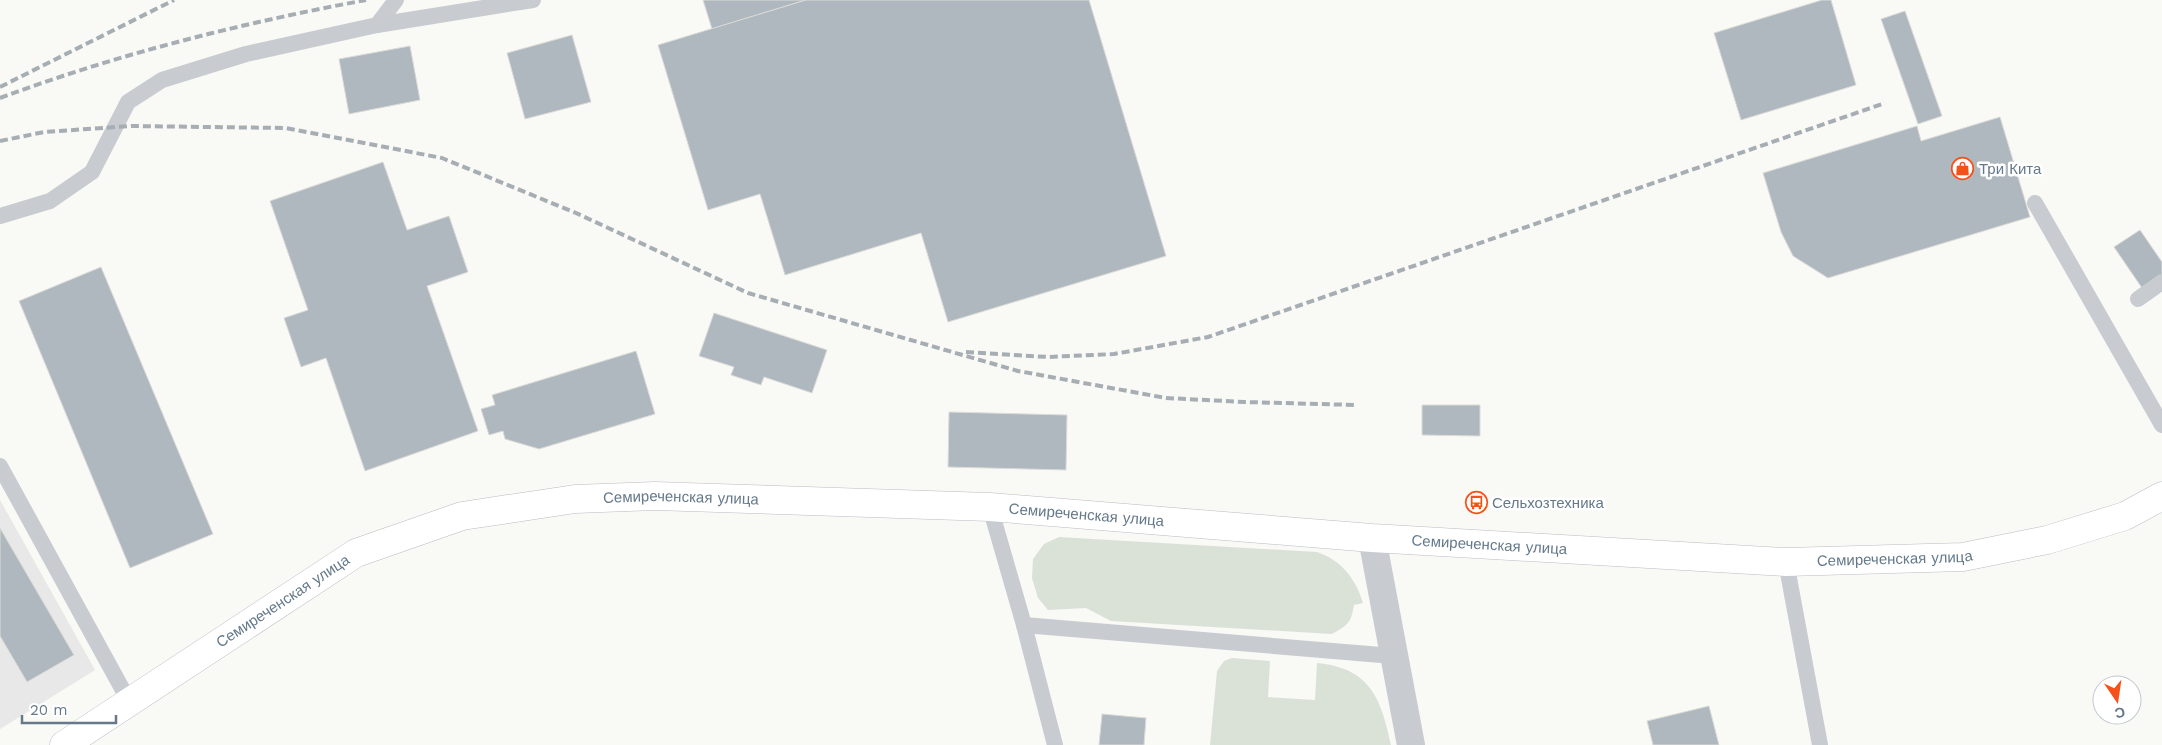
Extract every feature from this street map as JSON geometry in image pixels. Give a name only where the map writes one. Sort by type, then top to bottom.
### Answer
[{"type":"main road","name":"Семиреченская улица","points":[[64,745],[356,553],[462,516],[575,499],[655,496],[990,507],[1372,538],[1786,562],[1963,557],[2047,540],[2125,516],[2162,496]]},
{"type":"street","points":[[1372,538],[1411,745]]},
{"type":"lane","points":[[377,25],[396,0]]},
{"type":"lane","points":[[0,216],[50,201],[92,172],[128,102],[162,80],[246,54],[377,25],[533,0]]},
{"type":"lane","points":[[2034,203],[2162,425]]},
{"type":"lane","points":[[2138,299],[2162,282]]},
{"type":"lane","points":[[0,466],[130,703]]},
{"type":"lane","points":[[990,507],[1024,625],[1055,745]]},
{"type":"lane","points":[[1786,562],[1820,745]]},
{"type":"lane","points":[[1024,625],[1393,656]]},
{"type":"shaded area","points":[[0,500],[95,670],[0,729]]},
{"type":"shaded area","points":[[1059,537],[1317,552],[1340,565],[1352,578],[1363,603],[1354,605],[1352,616],[1348,623],[1332,634],[1111,621],[1086,608],[1048,610],[1038,598],[1032,578],[1033,559],[1044,544]]},
{"type":"shaded area","points":[[1232,658],[1270,661],[1268,697],[1315,700],[1317,663],[1350,671],[1370,688],[1377,700],[1383,713],[1391,745],[1210,745],[1217,671],[1224,661]]},
{"type":"building","points":[[703,0],[806,0],[712,29]]},
{"type":"building","points":[[806,0],[1089,0],[1166,256],[948,322],[921,233],[785,275],[760,194],[708,210],[658,45]]},
{"type":"building","points":[[1822,0],[1831,0],[1856,85],[1741,120],[1714,33]]},
{"type":"building","points":[[1905,11],[1942,116],[1918,124],[1881,19]]},
{"type":"building","points":[[572,35],[591,102],[525,119],[507,53]]},
{"type":"building","points":[[410,46],[420,100],[349,114],[339,59]]},
{"type":"building","points":[[2000,117],[2030,217],[1828,278],[1793,256],[1781,232],[1763,173],[1917,126],[1921,141]]},
{"type":"building","points":[[383,162],[407,230],[449,216],[468,272],[427,286],[478,431],[365,471],[326,358],[301,367],[284,318],[308,310],[270,201]]},
{"type":"building","points":[[2140,230],[2162,262],[2162,275],[2142,288],[2114,247]]},
{"type":"building","points":[[101,267],[213,534],[130,568],[19,301]]},
{"type":"building","points":[[714,313],[827,350],[812,393],[764,377],[761,385],[731,375],[734,367],[699,356]]},
{"type":"building","points":[[636,351],[655,414],[539,449],[505,439],[503,431],[489,435],[481,409],[495,405],[492,395]]},
{"type":"building","points":[[1422,405],[1480,405],[1480,436],[1422,435]]},
{"type":"building","points":[[949,412],[1067,415],[1066,470],[948,467]]},
{"type":"building","points":[[0,528],[74,655],[27,682],[0,636]]},
{"type":"building","points":[[1709,706],[1719,745],[1653,745],[1647,721]]},
{"type":"building","points":[[1102,714],[1146,718],[1144,745],[1099,745]]},
{"type":"railway","points":[[0,87],[174,0]]},
{"type":"railway","points":[[0,98],[90,67],[181,41],[273,19],[366,0]]},
{"type":"railway","points":[[966,352],[1048,357],[1114,354],[1208,337],[1885,103]]},
{"type":"railway","points":[[0,141],[44,132],[131,126],[286,128],[442,158],[576,213],[748,293],[1018,371],[1166,398],[1357,405]]},
{"type":"place","name":"Три Кита","points":[[1963,169]]},
{"type":"place","name":"Сельхозтехника","points":[[1476,503]]}]
